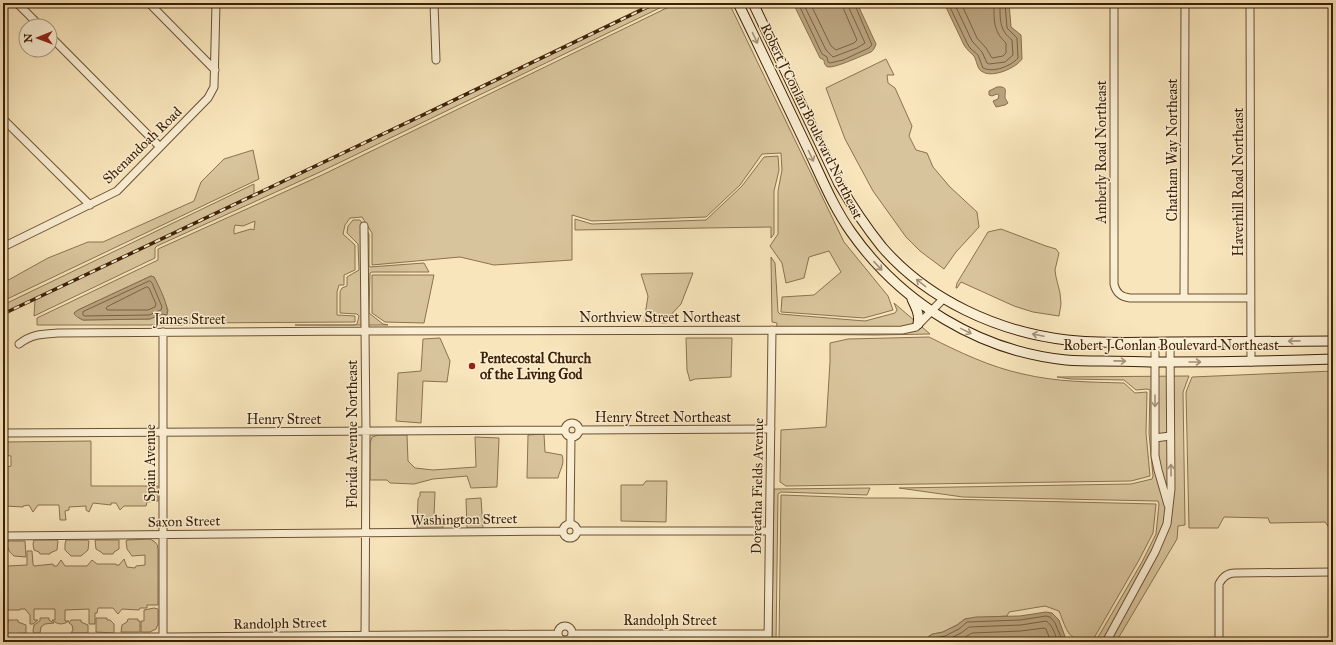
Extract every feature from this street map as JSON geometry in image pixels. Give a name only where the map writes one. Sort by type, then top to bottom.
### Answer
[{"type":"main road","name":"Robert J Conlan Boulevard Northeast","points":[[738,3],[828,192],[850,230],[869,257],[892,281],[932,312],[981,338],[1005,347],[1038,356],[1068,360],[1251,362],[1333,359]]},
{"type":"main road","name":"Robert J Conlan Boulevard Northeast","points":[[753,3],[839,184],[851,205],[883,248],[902,267],[923,284],[944,298],[984,319],[1010,329],[1039,336],[1067,340],[1088,342],[1333,341]]},
{"type":"main road","points":[[910,296],[917,309],[919,318],[918,324]]},
{"type":"street","points":[[17,3],[32,18]]},
{"type":"street","points":[[148,3],[215,70]]},
{"type":"street","name":"Shenandoah Road","points":[[3,247],[117,191],[208,98],[214,87],[216,3]]},
{"type":"street","points":[[434,3],[436,60]]},
{"type":"street","name":"Amberly Road Northeast","points":[[1114,3],[1114,284],[1117,292],[1124,297],[1184,298]]},
{"type":"street","name":"Chatham Way Northeast","points":[[1184,298],[1185,3]]},
{"type":"street","name":"Haverhill Road Northeast","points":[[1250,3],[1251,362]]},
{"type":"street","points":[[58,44],[160,147]]},
{"type":"street","points":[[1333,73],[1333,105]]},
{"type":"street","points":[[3,119],[90,205]]},
{"type":"street","name":"Florida Avenue Northeast","points":[[364,226],[366,432],[365,639]]},
{"type":"street","name":"Northview Street Northeast","points":[[364,331],[902,330],[916,327],[944,298]]},
{"type":"street","points":[[1184,298],[1250,298]]},
{"type":"street","name":"Doreatha Fields Avenue","points":[[768,642],[772,330]]},
{"type":"street","name":"James Street","points":[[19,344],[29,337],[47,334],[364,331]]},
{"type":"street","name":"Spain Avenue","points":[[163,332],[163,640]]},
{"type":"street","points":[[1155,342],[1156,456],[1168,509]]},
{"type":"street","points":[[1106,642],[1155,552],[1167,524],[1171,489],[1170,342]]},
{"type":"street","points":[[572,422],[578,425],[579,430],[576,436],[571,437],[566,434],[565,430],[566,425],[572,422]]},
{"type":"street","name":"Henry Street Northeast","points":[[579,430],[771,429]]},
{"type":"street","name":"Henry Street","points":[[3,433],[565,430]]},
{"type":"street","points":[[1155,438],[1170,436]]},
{"type":"street","points":[[570,524],[571,437]]},
{"type":"street","points":[[570,524],[574,525],[578,531]]},
{"type":"street","points":[[570,524],[564,527],[563,531],[565,537],[569,538],[576,536],[578,531]]},
{"type":"street","name":"Washington Street","points":[[365,533],[563,531]]},
{"type":"street","points":[[578,531],[769,531]]},
{"type":"street","name":"Saxon Street","points":[[3,536],[365,533]]},
{"type":"street","points":[[1219,642],[1220,584],[1221,580],[1226,575],[1235,573],[1333,572]]},
{"type":"street","points":[[565,626],[569,628],[572,634],[571,638],[564,641],[560,639],[558,634],[559,629],[565,626]]},
{"type":"street","name":"Randolph Street","points":[[3,637],[163,640],[365,639],[558,634]]},
{"type":"street","name":"Randolph Street","points":[[572,634],[768,634]]},
{"type":"shaded area","points":[[652,3],[670,3],[320,172],[157,246],[155,248],[155,258],[34,316],[35,300],[3,314],[3,305],[254,184],[254,195]]},
{"type":"shaded area","points":[[677,3],[729,3],[844,242],[888,296],[893,310],[864,318],[781,312],[782,297],[814,295],[841,272],[829,251],[809,257],[804,278],[786,283],[782,263],[770,246],[778,234],[778,191],[782,170],[781,153],[762,154],[740,185],[706,217],[592,221],[572,215],[572,260],[494,265],[460,257],[372,265],[372,233],[362,217],[350,218],[345,225],[343,234],[355,245],[355,270],[344,275],[344,285],[339,285],[337,292],[337,315],[355,316],[355,322],[188,323],[182,325],[37,325],[37,318],[158,260],[158,249],[322,175]],"holes":[[[255,221],[254,230],[251,229],[234,234],[235,225],[243,226]],[[151,276],[154,277],[168,310],[167,315],[162,314],[150,319],[83,320],[74,313]]]},
{"type":"shaded area","points":[[886,59],[894,75],[887,75],[888,83],[895,88],[912,126],[909,136],[916,150],[927,153],[933,167],[950,187],[977,212],[979,227],[956,252],[944,269],[920,251],[906,237],[873,191],[845,139],[826,88]]},
{"type":"shaded area","points":[[253,150],[259,179],[3,301],[3,283],[48,258],[88,242],[103,242],[194,201],[201,182],[224,159]]},
{"type":"shaded area","points":[[778,156],[779,170],[774,191],[774,234],[771,238],[771,227],[575,230],[575,219],[592,224],[706,220],[742,186],[764,157]]},
{"type":"shaded area","points":[[353,220],[360,220],[369,234],[370,267],[424,263],[429,272],[370,273],[369,313],[383,324],[388,325],[355,325],[357,324],[359,316],[357,314],[340,313],[340,292],[342,288],[347,286],[347,277],[359,270],[358,244],[347,233],[348,226]]},
{"type":"shaded area","points":[[1001,229],[1056,249],[1059,253],[1055,270],[1061,304],[1059,316],[1033,312],[1014,306],[961,282],[956,288],[957,283],[988,232]]},
{"type":"shaded area","points":[[771,257],[775,263],[778,312],[780,314],[865,321],[895,313],[897,310],[894,303],[915,321],[914,327],[922,327],[930,334],[776,334],[777,323],[772,322]]},
{"type":"shaded area","points":[[693,273],[681,304],[667,319],[667,323],[644,322],[648,296],[641,274]]},
{"type":"shaded area","points":[[372,275],[434,275],[424,323],[385,322],[372,313]]},
{"type":"shaded area","points":[[929,337],[975,358],[1011,371],[1035,377],[1060,380],[1124,383],[1135,393],[1147,392],[1146,433],[1150,476],[1131,481],[786,486],[780,482],[781,430],[826,427],[830,343],[848,339]]},
{"type":"shaded area","points":[[440,338],[450,361],[447,382],[423,381],[421,423],[396,421],[398,373],[421,371],[423,339]]},
{"type":"shaded area","points":[[686,338],[732,338],[731,377],[695,379],[690,381],[687,370]]},
{"type":"shaded area","points":[[1333,371],[1333,529],[1330,529],[1325,522],[1270,523],[1268,518],[1224,517],[1218,528],[1189,528],[1186,392],[1192,377]]},
{"type":"shaded area","points":[[1189,376],[1183,392],[1185,525],[1178,526],[1177,539],[1116,642],[1089,642],[1097,639],[1142,562],[1156,534],[1158,501],[963,497],[899,488],[1131,484],[1152,479],[1149,433],[1150,390],[1136,390],[1124,380],[1071,379],[1057,377]]},
{"type":"shaded area","points":[[544,434],[545,452],[562,455],[563,458],[563,464],[558,478],[527,478],[528,435]]},
{"type":"shaded area","points":[[378,435],[407,435],[408,461],[415,468],[433,470],[476,467],[475,437],[499,438],[497,487],[471,488],[467,476],[433,479],[414,484],[390,483],[387,480],[370,480],[370,443],[372,437]]},
{"type":"shaded area","points":[[91,441],[91,486],[158,486],[158,501],[147,502],[146,506],[124,506],[120,510],[116,503],[111,503],[111,505],[93,503],[89,512],[86,510],[86,506],[69,507],[69,510],[65,511],[66,520],[60,520],[59,505],[38,505],[33,512],[29,505],[23,507],[6,506],[3,508],[3,470],[6,470],[7,467],[11,466],[11,456],[3,455],[3,442]]},
{"type":"shaded area","points":[[646,481],[667,481],[666,522],[621,521],[621,485],[643,485]]},
{"type":"shaded area","points":[[870,488],[867,495],[781,492],[778,494],[776,642],[772,642],[774,489]]},
{"type":"shaded area","points":[[420,492],[435,492],[434,516],[443,518],[443,528],[417,528],[418,499]]},
{"type":"shaded area","points":[[781,495],[1156,504],[1153,533],[1094,638],[1085,640],[1074,638],[1067,630],[1059,611],[1045,606],[1009,612],[1007,616],[965,619],[943,632],[929,636],[928,642],[779,642]]},
{"type":"shaded area","points":[[481,498],[483,528],[467,528],[466,499]]},
{"type":"shaded area","points":[[150,539],[158,546],[158,605],[147,605],[147,608],[140,608],[139,610],[122,609],[118,614],[113,608],[98,608],[97,613],[95,613],[95,624],[89,624],[89,609],[65,610],[65,621],[69,621],[60,624],[52,620],[55,620],[55,609],[34,609],[34,620],[38,620],[33,624],[30,624],[30,615],[25,609],[3,610],[4,562],[8,566],[27,565],[27,551],[32,551],[34,566],[53,564],[54,566],[57,566],[61,560],[65,566],[87,566],[92,560],[97,564],[119,565],[124,559],[127,567],[135,568],[136,566],[145,565],[145,555],[132,556],[127,549],[126,541]]},
{"type":"shaded area","points":[[34,540],[57,540],[57,550],[50,554],[40,554],[34,550]]},
{"type":"shaded area","points":[[66,540],[87,540],[89,541],[88,550],[81,556],[71,556],[65,550]]},
{"type":"shaded area","points":[[95,540],[119,540],[119,549],[113,554],[103,554],[96,549]]},
{"type":"shaded area","points":[[8,541],[25,541],[26,557],[14,556],[9,551]]},
{"type":"shaded area","points":[[154,608],[158,609],[158,624],[156,629],[150,632],[141,632],[141,621],[144,621],[144,610]]},
{"type":"shaded area","points":[[40,618],[49,618],[49,620],[54,623],[45,624],[41,627],[40,633],[34,633],[34,625],[40,621]]},
{"type":"shaded area","points":[[96,618],[107,618],[107,620],[110,620],[114,624],[114,633],[96,632]]},
{"type":"shaded area","points":[[128,619],[138,619],[138,621],[140,621],[140,632],[121,632],[122,625],[127,622]]},
{"type":"shaded area","points":[[8,620],[18,620],[18,622],[26,625],[26,633],[3,634],[3,625],[8,623]]},
{"type":"shaded area","points":[[71,620],[81,620],[81,622],[88,625],[88,633],[71,633],[73,630],[72,625],[69,623]]},
{"type":"water","points":[[793,3],[857,3],[876,44],[873,50],[837,66],[827,67],[824,60],[820,58]]},
{"type":"water","points":[[944,3],[1009,3],[1011,27],[1021,35],[1022,59],[1010,69],[998,73],[987,74],[981,71],[974,56],[964,45]]},
{"type":"water","points":[[997,87],[1004,88],[1005,98],[1008,103],[996,107],[993,101],[998,99],[999,95],[989,95],[989,91]]},
{"type":"water","points":[[151,276],[154,277],[163,296],[167,307],[167,315],[162,314],[150,319],[83,320],[74,313],[78,310]]},
{"type":"water","points":[[1046,612],[1052,613],[1059,620],[1067,642],[928,642],[929,636],[943,632],[965,619],[976,617],[1020,616]]},
{"type":"railway","points":[[3,314],[656,3]]},
{"type":"place","name":"Pentecostal Church of the Living God","points":[[472,366]]}]
